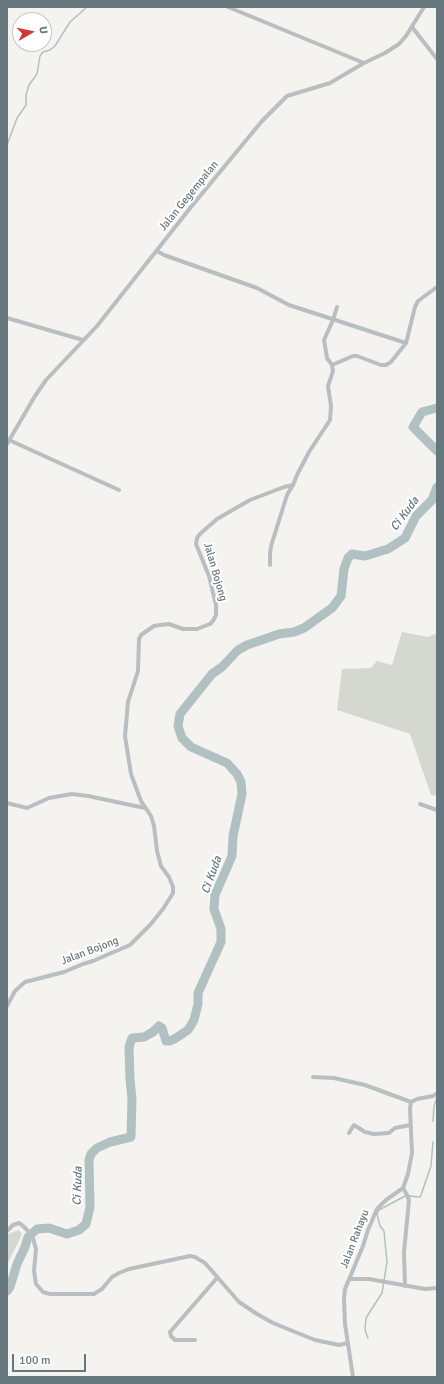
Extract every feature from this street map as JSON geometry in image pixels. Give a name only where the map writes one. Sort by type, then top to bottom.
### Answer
[{"type":"street","points":[[228,7],[364,63]]},
{"type":"street","name":"Jalan Gegempalan","points":[[8,442],[40,389],[53,372],[96,326],[262,121],[284,98],[330,83],[398,44],[412,27],[424,7]]},
{"type":"street","points":[[412,27],[437,59]]},
{"type":"street","points":[[157,251],[164,255],[257,288],[289,305],[406,343]]},
{"type":"street","points":[[332,365],[348,357],[357,356],[386,365],[396,357],[406,343],[416,304],[437,287]]},
{"type":"street","points":[[270,565],[270,554],[288,492],[330,420],[331,406],[328,386],[333,373],[332,365],[327,358],[324,340],[337,307]]},
{"type":"street","points":[[7,318],[83,340]]},
{"type":"street","points":[[8,442],[118,490]]},
{"type":"street","name":"Jalan Bojong","points":[[7,1006],[15,990],[25,982],[64,972],[83,964],[93,962],[130,945],[163,910],[172,893],[173,887],[169,876],[161,866],[157,851],[154,826],[151,816],[141,801],[132,774],[125,736],[128,702],[138,671],[140,635],[154,626],[160,625],[169,624],[183,629],[197,629],[210,624],[216,615],[216,605],[209,576],[196,544],[197,538],[217,519],[250,500],[293,485]]},
{"type":"street","points":[[7,803],[27,808],[48,798],[72,794],[145,808]]},
{"type":"street","points":[[420,804],[437,810]]},
{"type":"street","points":[[313,1077],[334,1078],[365,1085],[411,1102],[420,1098],[433,1096],[437,1092]]},
{"type":"street","points":[[405,1286],[404,1252],[408,1196],[403,1188],[408,1174],[412,1153],[410,1125],[411,1102]]},
{"type":"street","points":[[349,1133],[354,1125],[362,1131],[374,1134],[389,1133],[395,1128],[410,1125]]},
{"type":"street","name":"Jalan Rahayu","points":[[353,1377],[344,1299],[349,1279],[377,1209],[386,1200],[403,1188]]},
{"type":"street","points":[[7,1231],[16,1223],[22,1225],[32,1235],[36,1249],[34,1271],[36,1284],[43,1292],[50,1294],[94,1294],[102,1289],[112,1277],[119,1272],[190,1256],[195,1257],[204,1263],[239,1302],[273,1323],[315,1340],[339,1345],[348,1343]]},
{"type":"street","points":[[195,1340],[175,1340],[170,1336],[170,1332],[217,1278]]},
{"type":"street","points":[[349,1279],[376,1280],[424,1289],[437,1288]]},
{"type":"shaded area","points":[[402,632],[428,637],[437,633],[437,796],[431,795],[410,734],[337,710],[342,669],[371,668],[377,661],[392,665]]},
{"type":"shaded area","points":[[19,1230],[22,1234],[7,1265],[7,1235]]},
{"type":"waterway","points":[[7,145],[17,118],[26,105],[26,95],[29,85],[37,74],[40,56],[43,52],[50,50],[55,46],[70,22],[87,7]]},
{"type":"waterway","name":"Ci Kuda","points":[[437,408],[422,412],[413,427],[437,451]]},
{"type":"waterway","name":"Ci Kuda","points":[[7,1291],[10,1287],[17,1264],[28,1237],[37,1229],[49,1228],[67,1234],[79,1230],[86,1224],[90,1207],[89,1160],[91,1154],[97,1148],[110,1142],[131,1137],[132,1099],[129,1047],[132,1038],[144,1037],[153,1032],[159,1026],[162,1028],[166,1041],[170,1041],[188,1030],[194,1020],[198,1004],[198,993],[221,942],[221,929],[214,909],[215,895],[232,856],[233,836],[242,794],[241,782],[237,774],[227,763],[191,747],[182,738],[178,726],[180,714],[212,674],[222,667],[238,650],[247,645],[279,634],[294,632],[304,628],[332,608],[341,596],[344,569],[348,558],[352,554],[365,556],[388,549],[405,538],[416,516],[432,500],[437,487]]},
{"type":"waterway","points":[[433,1121],[434,1106],[437,1098]]},
{"type":"waterway","points":[[409,1196],[420,1197],[421,1195],[431,1166],[433,1142]]},
{"type":"waterway","points":[[368,1338],[365,1330],[366,1318],[382,1293],[387,1262],[384,1231],[380,1226],[377,1214],[379,1210],[405,1196]]}]
